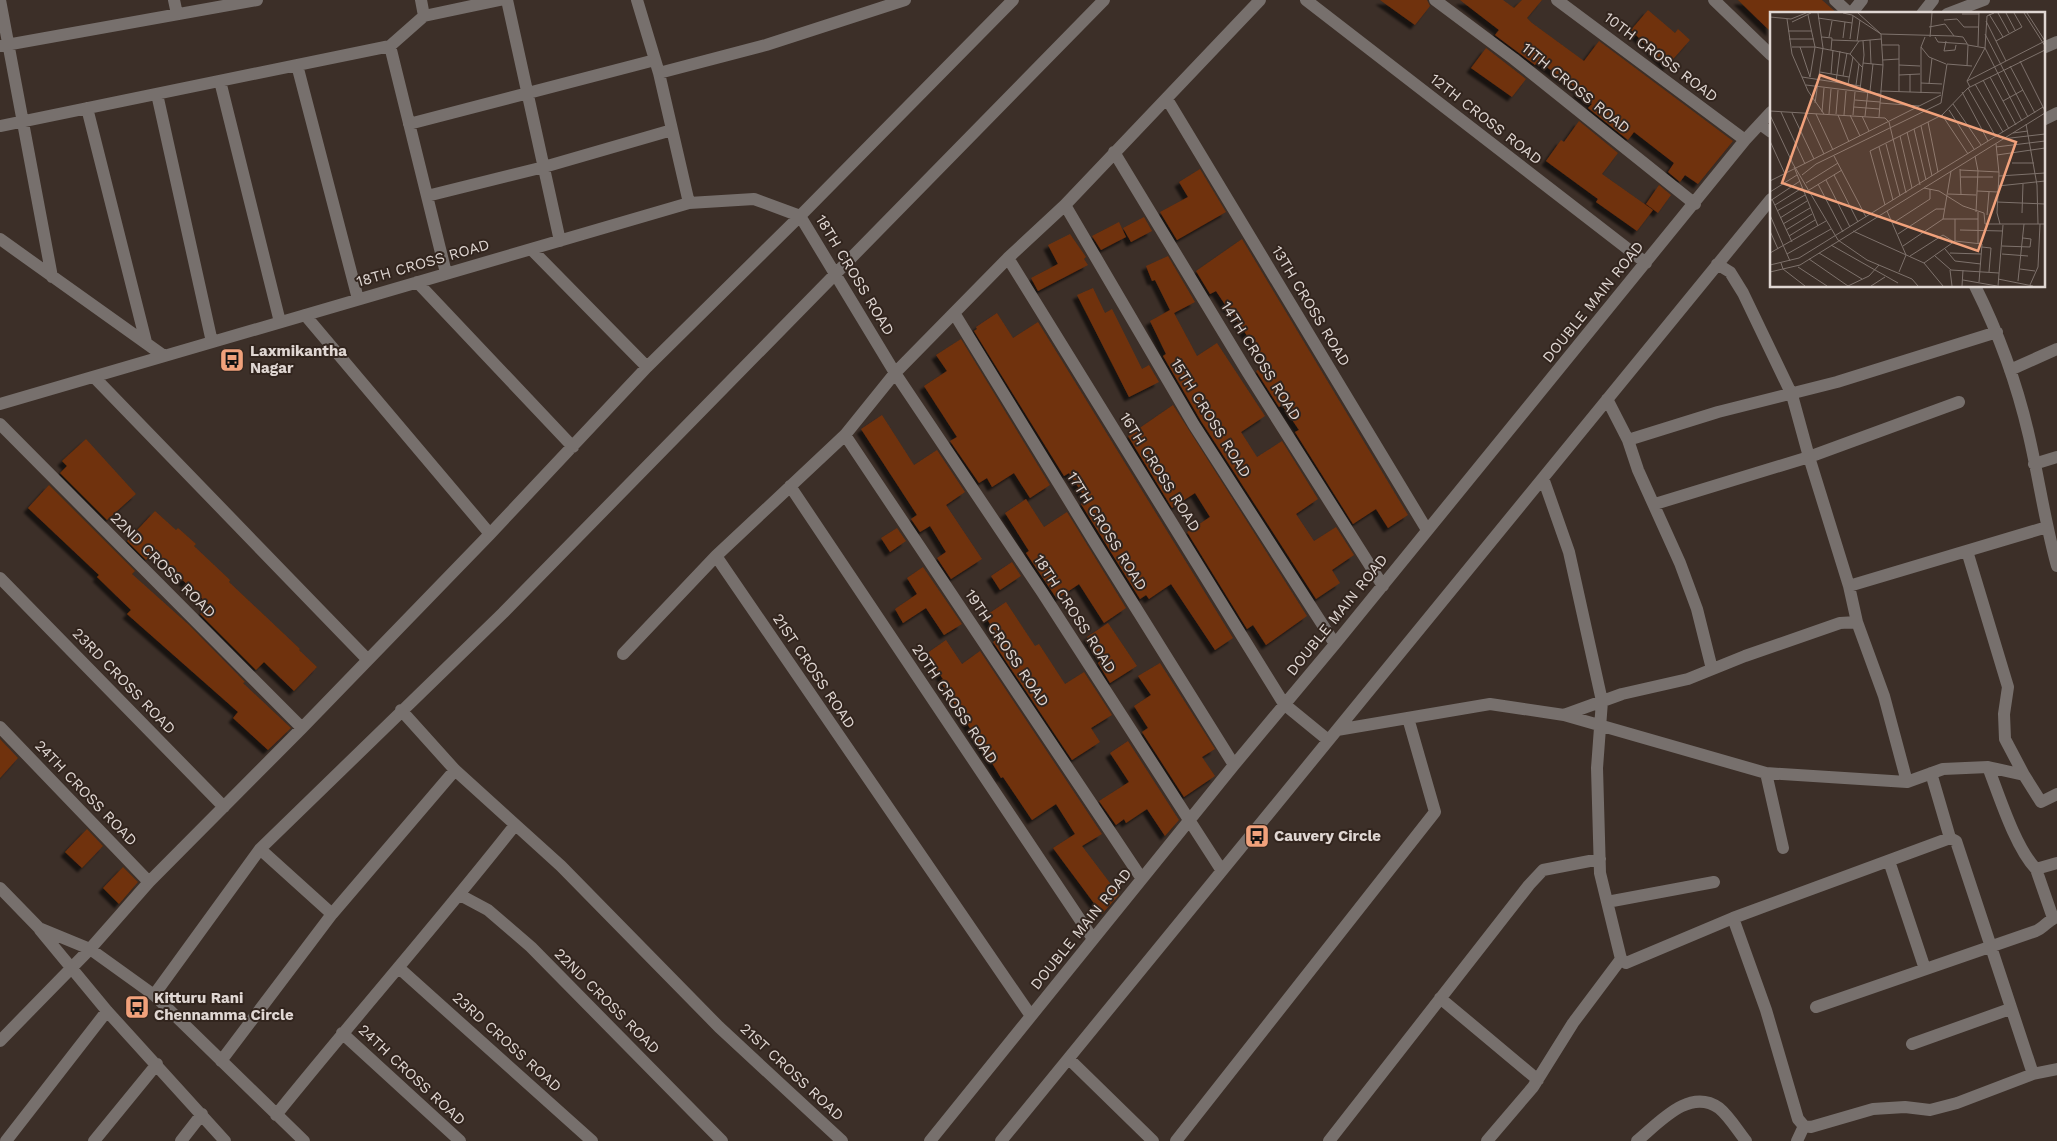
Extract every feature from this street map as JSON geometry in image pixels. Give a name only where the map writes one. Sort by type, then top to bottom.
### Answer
[{"type":"street","points":[[0,0],[4,46],[24,121],[52,278]]},
{"type":"street","points":[[174,0],[177,14]]},
{"type":"street","points":[[4,46],[257,0]]},
{"type":"street","points":[[421,0],[424,16]]},
{"type":"street","points":[[0,126],[390,46],[424,16],[500,0]]},
{"type":"street","points":[[507,0],[560,241]]},
{"type":"street","points":[[637,0],[659,73],[689,203]]},
{"type":"street","points":[[659,73],[766,45],[905,0]]},
{"type":"street","points":[[0,1041],[90,949],[149,882],[490,534],[647,367],[800,216],[1012,0]]},
{"type":"street","points":[[154,995],[260,849],[401,710],[503,614],[1104,0]]},
{"type":"street","points":[[623,654],[716,556],[844,435],[895,372],[1008,258],[1065,205],[1260,0]]},
{"type":"street","name":"12TH CROSS ROAD","points":[[1306,0],[1646,263]]},
{"type":"street","name":"11TH CROSS ROAD","points":[[1435,0],[1514,59],[1694,204]]},
{"type":"street","name":"10TH CROSS ROAD","points":[[1557,0],[1745,140]]},
{"type":"street","points":[[1714,0],[1770,54]]},
{"type":"street","points":[[1835,0],[1848,12]]},
{"type":"street","points":[[1852,12],[1862,0]]},
{"type":"street","points":[[1924,12],[1933,0]]},
{"type":"street","points":[[1952,12],[1984,0]]},
{"type":"street","points":[[2044,48],[2057,42]]},
{"type":"street","points":[[390,46],[446,273]]},
{"type":"street","points":[[409,124],[655,60]]},
{"type":"street","points":[[298,65],[358,299]]},
{"type":"street","points":[[220,81],[280,322]]},
{"type":"street","points":[[157,94],[212,342]]},
{"type":"street","name":"13TH CROSS ROAD","points":[[1167,99],[1426,530]]},
{"type":"street","points":[[87,108],[146,342]]},
{"type":"street","points":[[2044,120],[2057,113]]},
{"type":"street","name":"DOUBLE MAIN ROAD","points":[[930,1141],[1234,765],[1336,644],[1426,530],[1745,140],[1766,128],[1770,115]]},
{"type":"street","points":[[427,196],[544,167],[672,130]]},
{"type":"street","name":"14TH CROSS ROAD","points":[[1114,152],[1248,373],[1383,586]]},
{"type":"street","name":"18TH CROSS ROAD","points":[[0,404],[689,203],[754,199],[800,216],[834,276],[895,372],[1042,592],[1222,871]]},
{"type":"street","points":[[1001,1141],[1770,200]]},
{"type":"street","name":"15TH CROSS ROAD","points":[[1065,205],[1194,425],[1336,644]]},
{"type":"street","points":[[0,239],[52,278],[164,356]]},
{"type":"street","points":[[531,249],[647,367]]},
{"type":"street","name":"16TH CROSS ROAD","points":[[1008,258],[1284,704],[1328,740]]},
{"type":"street","points":[[1717,264],[1730,272],[1743,293],[1792,395],[1808,457],[1849,586],[1856,622],[1884,696],[1906,782]]},
{"type":"street","points":[[417,282],[573,447]]},
{"type":"street","points":[[1976,288],[1997,332],[2010,370],[2029,436],[2047,527],[2057,566]]},
{"type":"street","name":"17TH CROSS ROAD","points":[[954,313],[1099,550],[1234,765]]},
{"type":"street","points":[[305,315],[490,534]]},
{"type":"street","points":[[1628,440],[1718,412],[1792,395],[1997,332]]},
{"type":"street","points":[[2010,370],[2057,349]]},
{"type":"street","points":[[94,376],[368,660]]},
{"type":"street","points":[[1607,399],[1628,440],[1638,470],[1680,563],[1697,609],[1712,670]]},
{"type":"street","points":[[1655,504],[1808,457],[1959,402]]},
{"type":"street","name":"22ND CROSS ROAD","points":[[0,424],[302,728]]},
{"type":"street","name":"19TH CROSS ROAD","points":[[844,435],[1142,879]]},
{"type":"street","points":[[2034,464],[2057,457]]},
{"type":"street","points":[[1543,478],[1569,552],[1602,702],[1597,768],[1600,873],[1621,959],[1626,963],[1733,918],[1950,838]]},
{"type":"street","name":"20TH CROSS ROAD","points":[[790,486],[1093,939]]},
{"type":"street","points":[[1849,586],[2047,527]]},
{"type":"street","points":[[1967,551],[2008,687],[2004,714],[2005,739],[2041,802],[2057,794]]},
{"type":"street","name":"21ST CROSS ROAD","points":[[716,556],[1031,1016]]},
{"type":"street","name":"23RD CROSS ROAD","points":[[0,578],[224,807]]},
{"type":"street","points":[[1564,715],[1622,694],[1688,678],[1712,670],[1745,656],[1840,623],[1856,622]]},
{"type":"street","points":[[1337,730],[1490,704],[1564,715],[1766,773],[1906,782],[1944,769],[1988,766],[2024,775]]},
{"type":"street","name":"21ST CROSS ROAD","points":[[401,710],[455,770],[561,866],[720,1027],[842,1141]]},
{"type":"street","points":[[1176,1141],[1435,812],[1408,718]]},
{"type":"street","name":"24TH CROSS ROAD","points":[[0,727],[149,882]]},
{"type":"street","points":[[1816,1007],[2044,928],[2055,917],[2036,869],[2030,863],[2018,840],[1988,766]]},
{"type":"street","points":[[221,1061],[332,914],[455,770]]},
{"type":"street","points":[[1766,773],[1783,848]]},
{"type":"street","points":[[1931,773],[1950,838],[1956,841],[1962,856],[2010,1009],[2033,1074]]},
{"type":"street","points":[[276,1115],[342,1032],[460,895],[515,825]]},
{"type":"street","points":[[260,849],[332,914]]},
{"type":"street","points":[[1329,1141],[1512,905],[1543,870],[1600,859]]},
{"type":"street","points":[[1889,861],[1925,969]]},
{"type":"street","points":[[2036,869],[2057,863]]},
{"type":"street","points":[[1607,902],[1714,882]]},
{"type":"street","points":[[0,888],[38,928],[107,1011],[225,1141]]},
{"type":"street","name":"22ND CROSS ROAD","points":[[460,895],[488,910],[531,947],[722,1141]]},
{"type":"street","points":[[1733,918],[1766,1010],[1798,1119],[1797,1137]]},
{"type":"street","points":[[38,928],[90,949],[154,995],[304,1141]]},
{"type":"street","points":[[1487,1141],[1538,1080],[1573,1023],[1621,959]]},
{"type":"street","name":"23RD CROSS ROAD","points":[[399,968],[592,1141]]},
{"type":"street","points":[[1440,998],[1538,1080]]},
{"type":"street","points":[[1912,1044],[2010,1009]]},
{"type":"street","points":[[6,1141],[107,1011]]},
{"type":"street","name":"24TH CROSS ROAD","points":[[342,1032],[460,1141]]},
{"type":"street","points":[[1069,1058],[1153,1141]]},
{"type":"street","points":[[94,1141],[156,1064]]},
{"type":"street","points":[[1797,1137],[1811,1127],[1873,1109],[1905,1108],[1930,1110],[1975,1097],[2033,1074],[2057,1069]]},
{"type":"street","points":[[1637,1141],[1677,1106],[1706,1101],[1720,1109],[1746,1141]]},
{"type":"street","points":[[181,1141],[202,1114]]},
{"type":"building","points":[[1380,0],[1427,0],[1430,6],[1415,25]]},
{"type":"building","points":[[1460,0],[1503,0],[1514,8],[1522,0],[1542,0],[1527,18],[1532,23],[1584,61],[1599,41],[1733,141],[1698,184],[1685,175],[1680,182],[1668,172],[1674,163],[1634,132],[1628,140],[1588,108],[1592,104],[1577,93],[1579,90],[1538,61],[1535,65],[1495,35],[1499,30]]},
{"type":"building","points":[[1738,0],[1822,0],[1836,12],[1770,12],[1770,31]]},
{"type":"building","points":[[1648,10],[1675,33],[1678,29],[1690,40],[1667,66],[1631,30]]},
{"type":"building","points":[[1486,48],[1526,79],[1512,97],[1471,68]]},
{"type":"building","points":[[1579,121],[1618,153],[1602,174],[1653,210],[1637,231],[1596,202],[1598,199],[1546,161],[1561,140],[1564,142]]},
{"type":"building","points":[[1200,169],[1226,212],[1177,240],[1160,212],[1188,197],[1179,182]]},
{"type":"building","points":[[1659,185],[1671,195],[1658,213],[1646,204]]},
{"type":"building","points":[[1144,217],[1152,231],[1131,242],[1123,228]]},
{"type":"building","points":[[1119,222],[1126,237],[1101,250],[1092,236]]},
{"type":"building","points":[[1070,234],[1086,257],[1084,259],[1088,265],[1038,291],[1031,278],[1058,264],[1048,245]]},
{"type":"building","points":[[1242,239],[1408,515],[1388,528],[1376,509],[1353,524],[1295,432],[1299,430],[1282,405],[1279,407],[1256,371],[1266,365],[1229,308],[1216,291],[1210,294],[1196,271]]},
{"type":"building","points":[[1168,256],[1195,302],[1174,313],[1197,356],[1217,343],[1265,416],[1241,432],[1257,457],[1282,441],[1318,499],[1296,514],[1314,541],[1336,527],[1354,555],[1332,570],[1340,583],[1316,599],[1201,421],[1163,356],[1166,354],[1150,321],[1170,310],[1155,280],[1152,281],[1146,266]]},
{"type":"building","points":[[1093,288],[1105,313],[1112,309],[1142,369],[1149,365],[1159,382],[1129,397],[1077,295]]},
{"type":"building","points":[[997,313],[1013,338],[1038,322],[1233,638],[1215,650],[1171,584],[1149,599],[1146,595],[1140,599],[1081,504],[1086,500],[1084,496],[1069,473],[1064,476],[974,331],[977,329],[976,327]]},
{"type":"building","points":[[961,339],[1050,485],[1030,498],[1014,473],[992,487],[987,478],[979,483],[950,441],[957,437],[924,386],[947,371],[936,355]]},
{"type":"building","points":[[1173,405],[1307,616],[1266,645],[1253,625],[1247,629],[1187,532],[1210,517],[1195,493],[1172,508],[1128,436]]},
{"type":"building","points":[[882,415],[914,465],[937,450],[965,492],[946,505],[982,559],[951,579],[937,558],[946,552],[930,526],[920,532],[911,519],[917,515],[861,429]]},
{"type":"building","points":[[86,439],[136,494],[107,520],[60,473],[67,466],[62,461]]},
{"type":"building","points":[[49,485],[135,571],[132,574],[189,625],[245,682],[243,683],[291,728],[268,750],[233,718],[238,712],[127,614],[131,610],[97,577],[99,575],[28,508]]},
{"type":"building","points":[[1026,499],[1044,527],[1067,512],[1126,608],[1104,623],[1079,584],[1057,599],[1026,553],[1029,551],[1005,513]]},
{"type":"building","points":[[155,511],[176,530],[178,528],[196,544],[194,546],[230,580],[229,582],[317,667],[294,691],[264,662],[256,670],[200,614],[209,605],[153,552],[146,560],[127,541]]},
{"type":"building","points":[[897,528],[906,541],[890,552],[881,538]]},
{"type":"building","points":[[1012,562],[1021,576],[1000,590],[991,576]]},
{"type":"building","points":[[923,567],[962,624],[944,635],[926,608],[903,623],[895,609],[917,594],[907,578]]},
{"type":"building","points":[[1006,602],[1035,646],[1039,644],[1065,684],[1084,672],[1112,715],[1091,728],[1100,742],[1072,760],[993,642],[999,638],[985,616]]},
{"type":"building","points":[[1108,623],[1137,666],[1110,683],[1098,663],[1102,660],[1087,637]]},
{"type":"building","points":[[946,640],[962,664],[980,651],[1102,834],[1082,846],[1119,895],[1102,914],[1053,848],[1075,834],[1056,804],[1032,820],[1003,777],[1001,778],[940,681],[943,679],[926,654]]},
{"type":"building","points":[[1160,663],[1215,749],[1202,757],[1215,776],[1184,797],[1142,732],[1148,728],[1134,706],[1151,695],[1138,676]]},
{"type":"building","points":[[0,739],[18,758],[0,778]]},
{"type":"building","points":[[1128,741],[1179,820],[1165,836],[1147,809],[1126,823],[1124,819],[1116,825],[1099,801],[1129,782],[1110,753]]},
{"type":"building","points":[[87,829],[103,846],[82,868],[65,852]]},
{"type":"building","points":[[123,867],[138,882],[119,904],[103,888]]},
{"type":"place","name":"Laxmikantha Nagar","points":[[232,360]]},
{"type":"place","name":"Cauvery Circle","points":[[1257,836]]},
{"type":"place","name":"Kitturu Rani Chennamma Circle","points":[[137,1007]]}]
